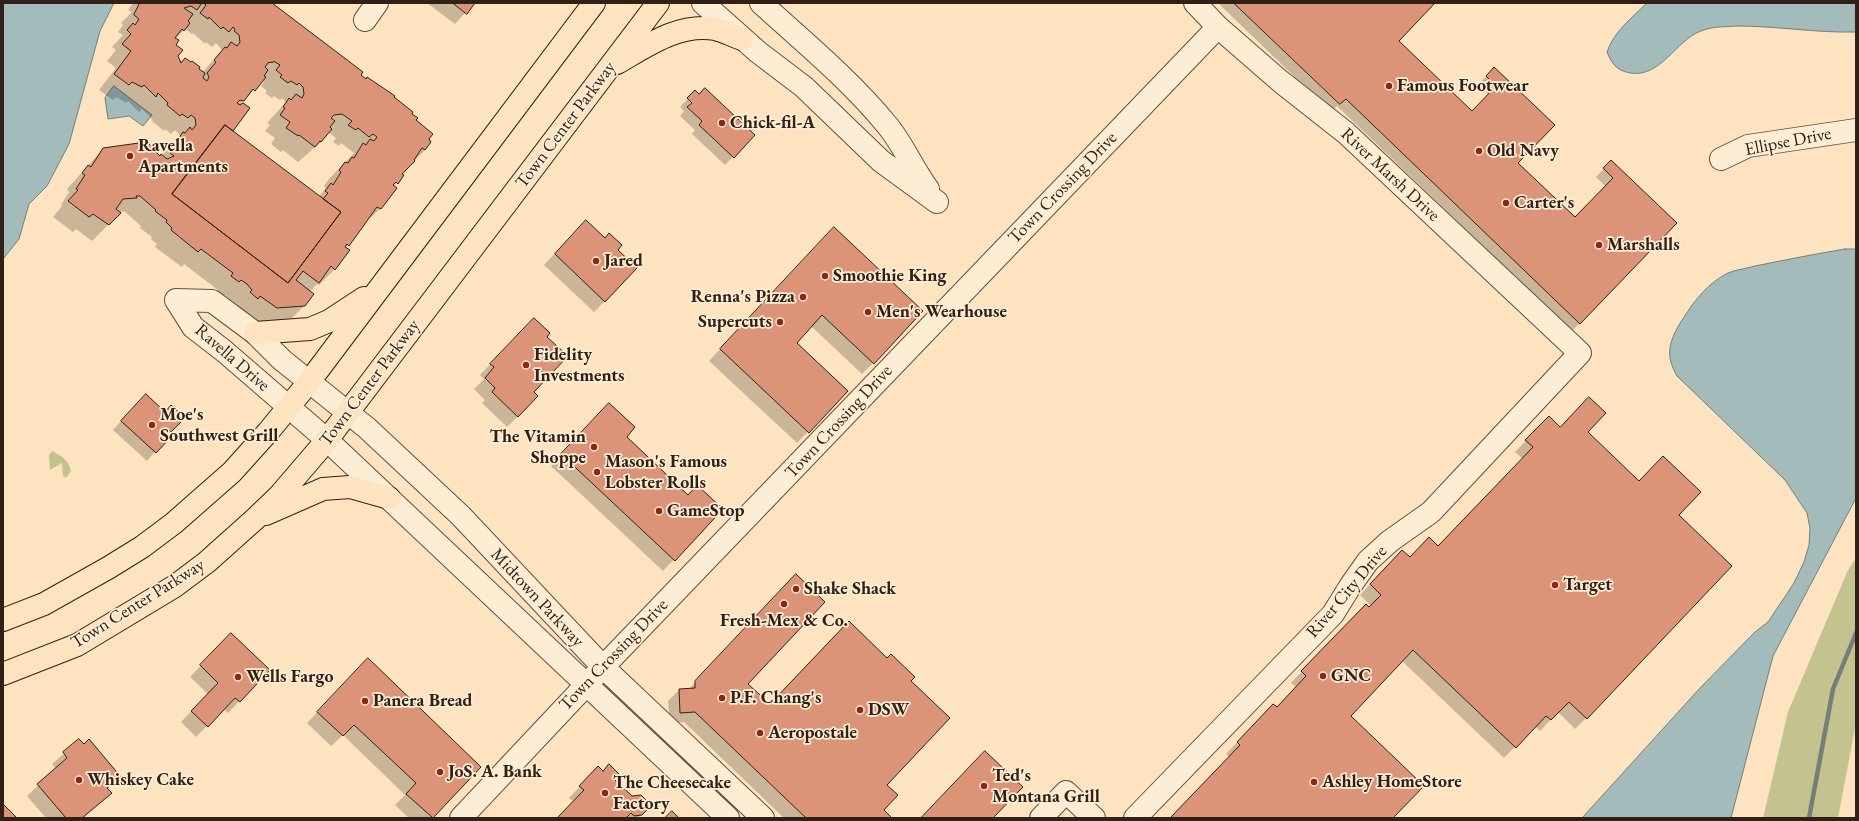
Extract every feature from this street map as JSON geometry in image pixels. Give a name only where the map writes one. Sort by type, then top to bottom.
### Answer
[{"type":"main road","points":[[3,620],[44,604],[142,547],[203,499],[232,472],[309,382],[594,3]]},
{"type":"main road","name":"Town Center Parkway","points":[[3,674],[77,645],[175,586],[207,562],[279,496],[349,412],[658,3]]},
{"type":"main road","points":[[609,67],[667,35],[694,29],[715,29],[742,39]]},
{"type":"main road","points":[[255,332],[310,329],[329,321],[376,291]]},
{"type":"main road","points":[[255,519],[323,490],[350,487],[389,498]]},
{"type":"street","points":[[703,3],[742,39],[804,87],[881,161],[937,202],[917,175],[888,126],[879,115],[860,94],[762,3]]},
{"type":"street","name":"River Marsh Drive","points":[[1195,3],[1218,27],[1280,81],[1346,133],[1580,353]]},
{"type":"street","name":"Town Crossing Drive","points":[[461,818],[602,667],[1218,27]]},
{"type":"street","name":"Ellipse Drive","points":[[1721,159],[1748,146],[1856,130]]},
{"type":"street","name":"Ravella Drive","points":[[289,407],[224,350],[193,327],[176,300],[212,301],[255,332],[282,360],[309,382]]},
{"type":"street","name":"River City Drive","points":[[1135,818],[1332,614],[1368,562],[1390,541],[1431,512],[1580,353]]},
{"type":"street","name":"Midtown Parkway","points":[[309,382],[349,412],[461,516],[602,667],[763,818]]},
{"type":"street","name":"Midtown Parkway","points":[[289,407],[389,498],[728,818]]},
{"type":"street","points":[[1041,818],[1066,792],[1094,818]]},
{"type":"green space","points":[[52,451],[62,457],[69,464],[71,471],[66,478],[63,476],[62,463],[50,470],[49,455]]},
{"type":"green space","points":[[1856,558],[1856,723],[1838,818],[1763,818],[1788,712],[1848,570]]},
{"type":"water","points":[[3,3],[114,3],[100,31],[69,144],[47,186],[29,204],[19,239],[3,259]]},
{"type":"water","points":[[1647,3],[1856,3],[1856,32],[1752,26],[1710,28],[1692,36],[1651,70],[1641,73],[1625,72],[1615,66],[1607,52],[1610,44],[1619,31]]},
{"type":"water","points":[[114,86],[152,115],[143,126],[129,116],[108,119],[105,98]]},
{"type":"water","points":[[1845,249],[1856,249],[1856,498],[1773,656],[1731,818],[1582,818],[1700,688],[1755,632],[1768,622],[1794,583],[1804,562],[1809,545],[1810,528],[1807,513],[1785,480],[1677,376],[1673,369],[1670,357],[1672,338],[1697,298],[1714,281],[1725,275],[1733,271],[1755,266]]},
{"type":"building","name":"Ravella Apartments","points":[[140,3],[202,3],[197,10],[191,6],[184,8],[193,14],[188,21],[190,23],[184,31],[182,29],[175,38],[179,40],[176,45],[183,50],[178,56],[181,63],[185,58],[191,62],[192,61],[205,73],[203,78],[207,81],[209,77],[207,73],[216,62],[214,60],[225,47],[227,48],[231,42],[237,46],[240,42],[239,35],[234,31],[235,29],[233,27],[229,32],[223,27],[221,29],[209,17],[208,19],[200,13],[206,5],[203,3],[272,3],[363,72],[361,75],[366,79],[367,77],[395,96],[394,97],[413,112],[412,114],[418,118],[416,120],[433,134],[429,139],[431,142],[425,150],[422,148],[414,160],[415,161],[402,174],[404,175],[398,184],[396,182],[393,185],[397,188],[381,209],[377,207],[349,246],[347,244],[345,247],[350,250],[335,270],[331,266],[319,283],[303,271],[296,280],[314,294],[305,306],[277,308],[260,296],[258,299],[250,292],[252,290],[247,284],[241,280],[239,282],[231,276],[233,273],[201,249],[198,252],[171,230],[172,228],[166,222],[167,220],[155,211],[156,210],[140,196],[136,196],[137,198],[123,199],[116,209],[121,213],[109,225],[93,214],[89,217],[68,201],[78,190],[76,189],[85,175],[82,173],[88,165],[91,167],[103,148],[146,142],[158,151],[157,153],[160,156],[161,154],[167,159],[174,156],[170,153],[183,132],[185,133],[190,127],[192,130],[196,125],[195,118],[191,115],[188,118],[182,114],[180,116],[167,105],[168,103],[158,93],[156,97],[144,85],[142,87],[132,82],[129,85],[114,74],[131,51],[122,44],[131,34],[127,30],[133,23],[135,25],[139,19],[134,15]],"holes":[[[275,62],[280,65],[276,70],[282,75],[280,77],[288,83],[291,81],[297,85],[299,83],[303,87],[304,94],[302,98],[296,94],[291,100],[289,98],[283,107],[285,108],[280,115],[290,122],[286,128],[298,136],[299,135],[315,147],[332,129],[330,127],[335,121],[331,118],[334,115],[342,114],[352,121],[348,125],[356,130],[358,128],[369,137],[373,134],[377,137],[374,141],[370,139],[366,145],[363,143],[354,158],[352,157],[348,163],[345,162],[339,170],[341,172],[333,185],[331,183],[325,191],[328,193],[323,199],[341,212],[288,283],[172,194],[225,125],[233,131],[250,108],[243,103],[240,105],[237,103],[240,100],[244,101],[253,89],[255,91],[266,77],[264,76],[268,70],[265,67],[268,63]]]},
{"type":"building","points":[[453,3],[475,3],[467,14]]},
{"type":"building","points":[[1234,3],[1435,3],[1399,41],[1472,111],[1496,86],[1486,76],[1494,67],[1555,125],[1518,163],[1575,217],[1613,178],[1603,168],[1611,160],[1677,223],[1580,324],[1346,99],[1340,104]]},
{"type":"building","name":"Chick-fil-A","points":[[705,88],[755,135],[734,158],[699,125],[702,121],[687,107],[692,103],[687,98],[695,90],[699,94]]},
{"type":"building","points":[[225,125],[341,212],[288,283],[172,194]]},
{"type":"building","name":"Jared","points":[[586,220],[605,238],[609,233],[622,245],[618,250],[637,268],[605,302],[555,254]]},
{"type":"building","points":[[834,227],[923,311],[874,364],[822,315],[797,343],[848,391],[809,433],[720,349]]},
{"type":"building","name":"Fidelity Investments","points":[[534,318],[550,333],[547,337],[568,356],[534,392],[538,396],[518,417],[492,392],[495,388],[485,378],[494,367],[490,364]]},
{"type":"building","name":"Moe's Southwest Grill","points":[[146,394],[165,412],[171,405],[185,418],[171,432],[169,430],[166,432],[171,437],[156,453],[121,421]]},
{"type":"building","points":[[1589,397],[1606,413],[1588,432],[1639,481],[1663,456],[1701,492],[1679,515],[1732,566],[1587,719],[1569,702],[1551,720],[1546,716],[1516,748],[1413,650],[1351,716],[1424,786],[1393,818],[1170,818],[1240,745],[1237,742],[1273,704],[1277,707],[1306,676],[1301,671],[1366,604],[1369,607],[1381,595],[1370,584],[1402,550],[1410,557],[1429,537],[1438,546],[1533,447],[1525,440],[1549,416],[1560,427]]},
{"type":"building","points":[[609,403],[635,427],[627,437],[688,495],[697,485],[723,509],[675,561],[561,454]]},
{"type":"building","points":[[796,574],[825,602],[748,684],[770,704],[849,621],[887,658],[891,654],[915,677],[911,681],[950,718],[887,785],[898,795],[884,810],[892,818],[806,818],[695,712],[680,713],[679,689],[695,688],[695,681]]},
{"type":"building","name":"Wells Fargo","points":[[231,633],[270,670],[240,702],[235,698],[208,727],[191,711],[218,683],[200,665]]},
{"type":"building","points":[[368,658],[481,767],[433,818],[406,794],[416,783],[354,725],[343,736],[317,712]]},
{"type":"building","name":"Whiskey Cake","points":[[79,739],[84,744],[89,739],[121,777],[107,788],[112,793],[82,818],[66,818],[37,784],[67,758],[63,752]]},
{"type":"building","points":[[985,751],[1023,787],[993,818],[921,818]]},
{"type":"building","name":"The Cheesecake Factory","points":[[609,764],[619,774],[614,779],[632,796],[641,795],[647,801],[647,810],[642,815],[634,816],[631,813],[626,818],[557,818],[584,790],[579,786],[598,766],[603,771]]},
{"type":"building","points":[[3,804],[17,818],[3,818]]},
{"type":"building","points":[[672,811],[679,818],[665,818]]},
{"type":"waterway","points":[[1809,818],[1833,689],[1856,633]]},
{"type":"place","name":"Famous Footwear","points":[[1389,86]]},
{"type":"place","name":"Chick-fil-A","points":[[722,123]]},
{"type":"place","name":"Old Navy","points":[[1479,151]]},
{"type":"place","name":"Ravella Apartments","points":[[130,156]]},
{"type":"place","name":"Carter's","points":[[1506,203]]},
{"type":"place","name":"Marshalls","points":[[1599,245]]},
{"type":"place","name":"Jared","points":[[596,261]]},
{"type":"place","name":"Smoothie King","points":[[825,276]]},
{"type":"place","name":"Renna's Pizza","points":[[803,297]]},
{"type":"place","name":"Men's Wearhouse","points":[[868,312]]},
{"type":"place","name":"Supercuts","points":[[780,322]]},
{"type":"place","name":"Fidelity Investments","points":[[526,365]]},
{"type":"place","name":"Moe's Southwest Grill","points":[[152,425]]},
{"type":"place","name":"The Vitamin Shoppe","points":[[594,447]]},
{"type":"place","name":"Mason's Famous Lobster Rolls","points":[[597,472]]},
{"type":"place","name":"GameStop","points":[[659,511]]},
{"type":"place","name":"Target","points":[[1555,585]]},
{"type":"place","name":"Shake Shack","points":[[796,589]]},
{"type":"place","name":"Fresh-Mex & Co.","points":[[784,604]]},
{"type":"place","name":"GNC","points":[[1323,676]]},
{"type":"place","name":"Wells Fargo","points":[[238,677]]},
{"type":"place","name":"P.F. Chang's","points":[[722,698]]},
{"type":"place","name":"Panera Bread","points":[[365,701]]},
{"type":"place","name":"DSW","points":[[860,710]]},
{"type":"place","name":"Aeropostale","points":[[760,733]]},
{"type":"place","name":"JoS. A. Bank","points":[[440,772]]},
{"type":"place","name":"Whiskey Cake","points":[[79,780]]},
{"type":"place","name":"Ashley HomeStore","points":[[1314,782]]},
{"type":"place","name":"Ted's Montana Grill","points":[[984,786]]},
{"type":"place","name":"The Cheesecake Factory","points":[[605,793]]}]
